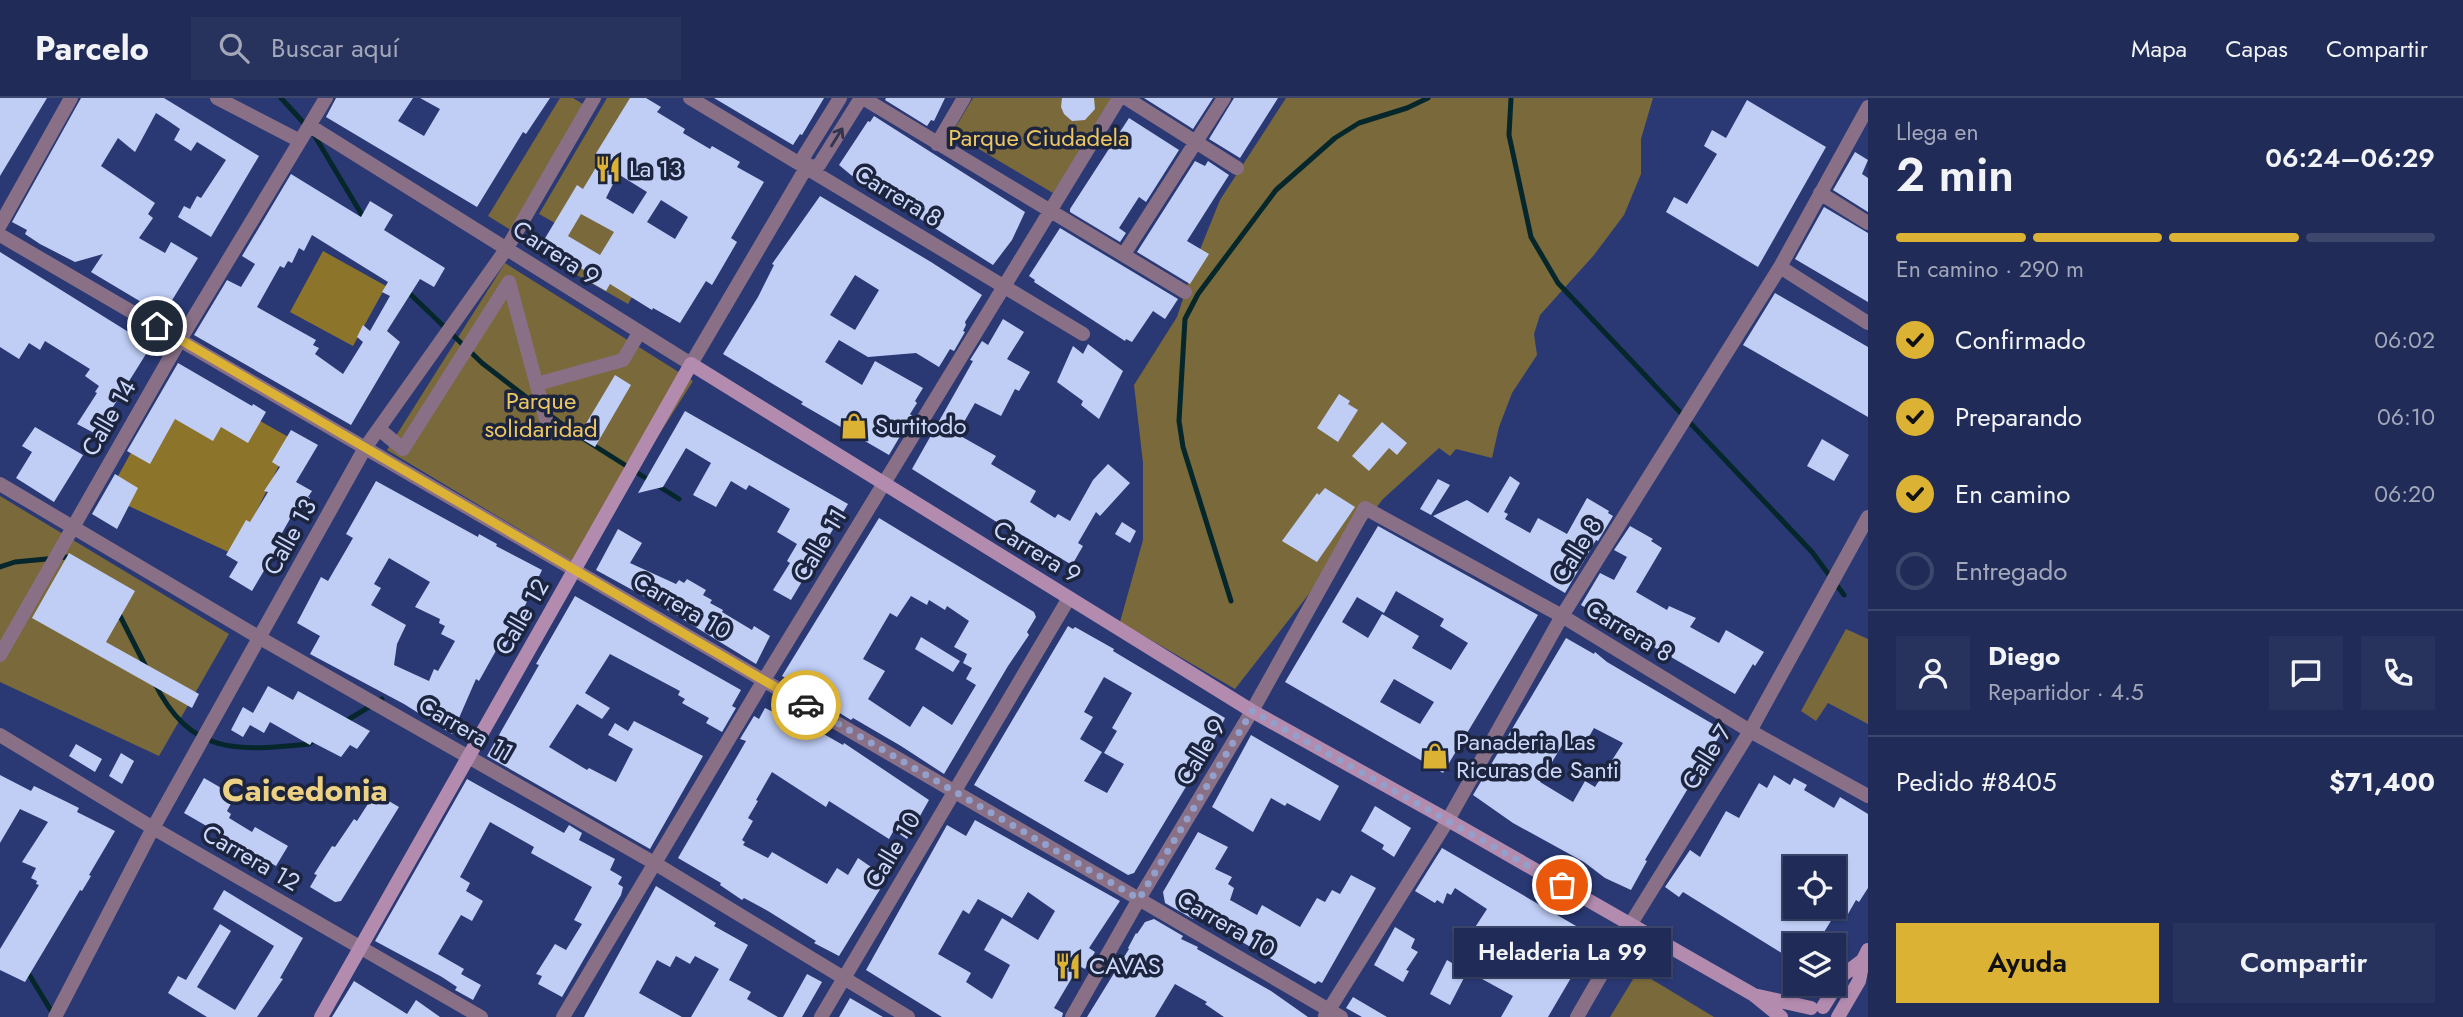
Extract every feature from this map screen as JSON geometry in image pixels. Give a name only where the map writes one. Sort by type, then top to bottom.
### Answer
[{"type":"main road","name":"Carrera 9","points":[[691,364],[1252,711],[1754,995],[1781,1017]]},
{"type":"main road","name":"Calle 12","points":[[321,1017],[691,364]]},
{"type":"main road","points":[[1865,955],[1858,981],[1838,1017],[1812,1011],[1843,975],[1865,955]]},
{"type":"main road","name":"Carrera 9","points":[[1754,995],[1812,1011]]},
{"type":"street","points":[[0,225],[71,98]]},
{"type":"street","points":[[217,98],[300,141]]},
{"type":"street","name":"Calle 14","points":[[0,655],[180,340],[326,98]]},
{"type":"street","name":"Calle 13","points":[[55,1017],[153,828],[365,448],[507,248],[594,98]]},
{"type":"street","name":"Carrera 8","points":[[690,98],[1083,334]]},
{"type":"street","name":"Calle 12","points":[[691,364],[806,168],[804,156],[840,98]]},
{"type":"street","points":[[862,98],[1185,292]]},
{"type":"street","name":"Calle 12","points":[[806,168],[819,165],[862,98]]},
{"type":"street","points":[[937,144],[964,98]]},
{"type":"street","name":"Calle 11","points":[[563,1017],[764,680],[1119,98]]},
{"type":"street","points":[[1126,98],[1237,168]]},
{"type":"street","points":[[1124,254],[1224,98]]},
{"type":"street","name":"Calle 8","points":[[1331,1015],[1448,820],[1562,616],[1780,267],[1868,107]]},
{"type":"street","name":"Carrera 9","points":[[310,126],[691,364]]},
{"type":"street","points":[[1820,193],[1868,223]]},
{"type":"street","name":"Carrera 10","points":[[0,235],[1139,899],[1331,1015]]},
{"type":"street","points":[[1780,267],[1868,323]]},
{"type":"street","points":[[379,429],[403,449],[509,282],[547,423]]},
{"type":"street","points":[[537,384],[624,360],[639,333]]},
{"type":"street","name":"Carrera 11","points":[[0,484],[260,638],[656,864],[908,1017]]},
{"type":"street","name":"Carrera 8","points":[[1365,508],[1562,616],[1750,731],[1868,796]]},
{"type":"street","name":"Calle 9","points":[[1072,1017],[1252,711],[1365,508]]},
{"type":"street","name":"Calle 7","points":[[1577,1017],[1630,925],[1750,731],[1868,517]]},
{"type":"street","name":"Calle 10","points":[[821,1017],[1069,598]]},
{"type":"street","name":"Carrera 12","points":[[0,735],[153,828],[481,1017]]},
{"type":"green space","points":[[560,98],[573,98],[586,106],[511,230],[488,216]]},
{"type":"green space","points":[[607,98],[636,98],[562,227],[539,214]]},
{"type":"green space","name":"Parque Ciudadela","points":[[973,98],[1112,98],[1053,193],[952,133]]},
{"type":"green space","points":[[1286,98],[1653,98],[1641,139],[1641,174],[1624,215],[1594,255],[1540,315],[1534,334],[1537,355],[1512,393],[1499,427],[1492,458],[1456,449],[1450,456],[1439,448],[1383,499],[1235,689],[1120,622],[1143,540],[1143,463],[1134,385],[1177,317],[1220,200]]},
{"type":"green space","points":[[575,209],[656,255],[628,304],[547,258]]},
{"type":"green space","name":"Parque solidaridad","points":[[505,263],[693,381],[577,564],[387,450]]},
{"type":"green space","points":[[0,496],[229,634],[159,756],[0,682]]},
{"type":"green space","points":[[1846,629],[1868,639],[1868,724],[1828,703],[1816,721],[1801,711]]},
{"type":"green space","points":[[1638,971],[1714,1017],[1610,1017]]},
{"type":"shaded area","points":[[323,251],[386,286],[353,346],[290,312]]},
{"type":"shaded area","points":[[175,373],[292,439],[235,555],[107,496]]},
{"type":"building","points":[[0,98],[47,98],[0,176]]},
{"type":"building","points":[[81,98],[164,98],[259,156],[211,237],[178,217],[184,206],[190,209],[197,196],[201,198],[226,160],[197,142],[191,151],[174,140],[180,129],[170,122],[156,113],[135,152],[118,138],[101,166],[155,203],[148,214],[153,218],[139,238],[165,253],[171,242],[198,258],[163,315],[91,272],[103,254],[75,262],[40,244],[25,234],[27,230],[12,222]]},
{"type":"building","points":[[336,98],[413,98],[398,121],[424,136],[440,109],[420,98],[550,98],[526,134],[523,132],[477,207],[326,117]]},
{"type":"building","points":[[630,98],[646,98],[661,107],[657,112],[685,129],[683,133],[740,162],[737,167],[764,182],[731,238],[737,242],[712,285],[706,281],[680,323],[653,308],[652,310],[610,284],[606,291],[592,283],[596,277],[541,245],[577,185],[583,189],[601,159],[595,155]],"holes":[[[618,174],[647,192],[633,214],[606,198]],[[661,200],[688,217],[675,239],[647,222]],[[581,214],[614,232],[600,255],[568,236]]]},
{"type":"building","points":[[714,98],[824,98],[793,145]]},
{"type":"building","points":[[945,98],[934,121],[931,120],[927,126],[885,100]]},
{"type":"building","points":[[1062,98],[1094,98],[1095,109],[1085,120],[1072,121],[1064,114],[1061,107]]},
{"type":"building","points":[[1144,98],[1213,98],[1193,129]]},
{"type":"building","points":[[1234,98],[1278,98],[1240,158],[1209,139]]},
{"type":"building","points":[[1747,100],[1826,147],[1758,267],[1666,212],[1674,197],[1687,204],[1717,154],[1704,146],[1712,130],[1726,138]]},
{"type":"building","points":[[874,116],[1025,212],[1012,240],[993,265],[839,165]]},
{"type":"building","points":[[1129,118],[1179,150],[1146,202],[1139,197],[1119,228],[1126,233],[1120,242],[1070,212],[1070,209]]},
{"type":"building","points":[[1855,152],[1868,160],[1862,174],[1868,178],[1868,212],[1833,190]]},
{"type":"building","points":[[1195,161],[1205,166],[1208,161],[1229,175],[1187,241],[1209,254],[1190,284],[1137,252]]},
{"type":"building","points":[[291,174],[361,217],[370,201],[393,215],[384,230],[445,268],[434,287],[420,279],[387,331],[400,342],[351,425],[194,335],[227,280],[241,287],[255,264],[242,256]],"holes":[[[312,235],[388,282],[382,292],[390,296],[370,331],[363,325],[357,337],[363,342],[343,374],[315,354],[319,348],[313,345],[316,340],[257,307],[280,266],[284,268],[288,261],[292,263],[299,248],[304,251]]]},
{"type":"building","points":[[820,196],[982,295],[965,322],[965,332],[954,351],[950,349],[939,367],[916,353],[868,357],[839,340],[825,362],[862,385],[875,361],[923,388],[915,401],[917,403],[910,414],[912,416],[889,455],[801,404],[803,402],[723,354],[758,297],[774,265],[772,264]],"holes":[[[855,275],[879,290],[855,330],[830,315]]]},
{"type":"building","points":[[1824,207],[1868,233],[1868,302],[1795,259]]},
{"type":"building","points":[[1060,228],[1178,299],[1165,319],[1153,311],[1132,342],[1126,339],[1125,341],[1034,282],[1029,276]]},
{"type":"building","points":[[0,252],[151,346],[96,434],[77,424],[99,386],[85,376],[90,369],[45,341],[40,350],[29,343],[19,359],[0,347]]},
{"type":"building","points":[[1775,293],[1868,347],[1868,417],[1743,345]]},
{"type":"building","points":[[1003,319],[1024,332],[1007,359],[1030,372],[1019,391],[1015,389],[1001,416],[975,403],[957,434],[996,456],[991,464],[1036,491],[1030,502],[1055,518],[1058,514],[1070,521],[1093,480],[1108,464],[1130,483],[1100,516],[1096,512],[1078,543],[1083,546],[1072,565],[912,469],[973,361],[970,360],[982,341],[988,345]]},
{"type":"building","points":[[1088,344],[1123,371],[1099,419],[1081,405],[1083,401],[1057,382],[1073,346],[1083,354]]},
{"type":"building","points":[[178,363],[266,412],[248,443],[221,427],[213,441],[175,419],[150,464],[127,451]]},
{"type":"building","points":[[615,375],[631,385],[595,447],[578,437]]},
{"type":"building","points":[[1339,394],[1358,410],[1338,442],[1317,428]]},
{"type":"building","points":[[685,411],[848,504],[791,600],[773,590],[790,563],[787,561],[797,544],[777,532],[790,509],[749,485],[746,490],[731,481],[716,507],[693,495],[711,463],[686,448],[663,487],[638,493]]},
{"type":"building","points":[[1382,422],[1407,443],[1397,455],[1389,448],[1369,471],[1352,456]]},
{"type":"building","points":[[35,427],[83,455],[54,502],[16,478],[32,452],[22,446]]},
{"type":"building","points":[[291,430],[318,445],[296,482],[312,491],[295,519],[291,517],[278,540],[281,542],[252,591],[229,577],[238,562],[226,555],[246,520],[250,522],[268,492],[264,491],[280,467],[272,462]]},
{"type":"building","points":[[1822,439],[1849,455],[1834,481],[1807,466]]},
{"type":"building","points":[[115,474],[138,488],[117,529],[92,514]]},
{"type":"building","points":[[1510,476],[1520,483],[1504,512],[1508,514],[1505,519],[1530,533],[1538,518],[1567,534],[1587,498],[1613,516],[1565,593],[1433,516],[1467,500],[1488,513]]},
{"type":"building","points":[[1438,479],[1450,485],[1431,515],[1420,509]]},
{"type":"building","points":[[376,481],[542,570],[504,650],[498,647],[479,681],[476,679],[452,734],[404,704],[310,654],[320,636],[297,623],[321,577],[328,581],[353,538],[346,534]],"holes":[[[389,558],[430,582],[415,607],[440,619],[439,623],[445,626],[441,634],[455,641],[438,671],[434,669],[429,681],[394,665],[397,644],[406,625],[371,605],[381,588],[374,584]]]},
{"type":"building","points":[[1325,488],[1355,507],[1317,562],[1282,541],[1317,493],[1319,495]]},
{"type":"building","points":[[879,518],[1034,612],[1036,617],[1027,632],[1029,635],[944,774],[782,676]],"holes":[[[911,596],[927,605],[929,600],[945,610],[947,606],[969,621],[954,647],[967,654],[963,663],[972,668],[966,679],[976,685],[952,725],[923,706],[910,727],[868,699],[885,671],[863,659],[890,613],[897,617]]]},
{"type":"building","points":[[1122,522],[1136,531],[1130,543],[1115,534]]},
{"type":"building","points":[[1378,526],[1538,615],[1443,773],[1285,682]],"holes":[[[1396,591],[1444,619],[1440,626],[1468,643],[1451,670],[1412,648],[1419,636],[1382,614],[1368,638],[1342,622],[1357,597],[1384,613]],[[1394,679],[1434,702],[1420,724],[1380,702]]]},
{"type":"building","points":[[1630,526],[1653,539],[1651,541],[1662,548],[1636,592],[1667,610],[1669,606],[1696,618],[1690,627],[1719,643],[1726,630],[1764,652],[1755,666],[1753,664],[1735,694],[1581,605],[1600,573],[1614,580],[1627,557],[1614,550]]},
{"type":"building","points":[[618,529],[642,543],[630,563],[676,584],[679,580],[684,583],[687,579],[706,590],[703,595],[712,600],[710,603],[723,610],[722,612],[752,630],[754,626],[770,636],[756,664],[596,570]]},
{"type":"building","points":[[69,553],[135,591],[106,642],[199,694],[192,708],[32,618]]},
{"type":"building","points":[[575,596],[741,690],[732,706],[736,708],[722,732],[706,723],[709,718],[682,703],[685,699],[678,695],[680,691],[610,654],[585,693],[610,708],[602,719],[577,704],[549,747],[587,770],[589,768],[616,782],[633,749],[608,735],[615,723],[628,731],[634,721],[703,756],[650,849],[487,756]]},
{"type":"building","points":[[1068,626],[1073,629],[1075,627],[1114,649],[1113,651],[1225,718],[1193,782],[1190,780],[1134,873],[1128,875],[974,785]],"holes":[[[1104,677],[1132,693],[1112,728],[1117,731],[1104,753],[1124,764],[1107,793],[1084,781],[1102,752],[1080,739],[1093,717],[1084,712]]]},
{"type":"building","points":[[921,637],[960,661],[953,672],[915,649]]},
{"type":"building","points":[[1566,638],[1594,654],[1595,652],[1607,662],[1723,730],[1645,860],[1647,861],[1631,890],[1605,878],[1584,862],[1513,823],[1473,795]],"holes":[[[1594,728],[1623,743],[1595,787],[1585,781],[1573,802],[1540,782],[1564,742],[1580,752]]]},
{"type":"building","points":[[268,686],[293,700],[298,691],[370,731],[357,749],[350,745],[341,757],[312,742],[310,745],[270,722],[264,733],[250,725],[243,737],[231,730],[243,707],[253,713]]},
{"type":"building","points":[[765,708],[781,716],[783,711],[843,745],[844,743],[929,800],[907,839],[894,830],[889,839],[829,801],[826,807],[772,772],[748,818],[753,821],[742,840],[745,842],[743,845],[768,858],[772,852],[827,884],[837,868],[848,875],[858,858],[887,878],[839,956],[814,943],[816,941],[768,911],[744,898],[742,900],[720,885],[721,883],[678,858],[746,741],[740,739],[754,716],[759,719]]},
{"type":"building","points":[[1251,735],[1339,786],[1320,821],[1287,803],[1285,806],[1271,798],[1253,832],[1212,807]]},
{"type":"building","points":[[76,744],[102,759],[95,772],[69,756]]},
{"type":"building","points":[[121,753],[134,761],[122,784],[109,776]]},
{"type":"building","points":[[0,775],[31,791],[34,786],[67,802],[79,808],[77,812],[115,831],[89,875],[91,876],[25,982],[0,970],[0,949],[39,885],[31,878],[36,868],[22,862],[48,822],[20,809],[0,843]]},
{"type":"building","points":[[1774,775],[1790,785],[1794,778],[1807,785],[1804,790],[1834,808],[1840,797],[1868,814],[1868,888],[1859,902],[1856,900],[1846,918],[1846,856],[1783,856],[1783,919],[1832,919],[1823,933],[1783,933],[1783,954],[1683,892],[1679,897],[1665,887],[1690,850],[1700,857],[1726,811],[1739,818],[1759,783],[1767,788]]},
{"type":"building","points":[[204,778],[235,796],[227,811],[231,814],[229,818],[252,832],[255,827],[288,846],[276,866],[184,813]]},
{"type":"building","points":[[467,779],[564,833],[569,825],[582,833],[579,840],[615,859],[610,870],[622,877],[618,884],[623,887],[621,895],[562,997],[538,984],[542,976],[536,974],[555,944],[566,950],[582,924],[574,920],[592,887],[531,853],[534,847],[490,822],[460,877],[470,883],[466,891],[483,901],[472,921],[461,915],[438,954],[464,969],[461,974],[481,985],[473,1000],[455,990],[457,987],[442,977],[375,941]]},
{"type":"building","points":[[375,793],[399,807],[341,901],[335,902],[310,887],[317,875],[314,874],[332,846],[335,847],[354,819],[357,821]]},
{"type":"building","points":[[1375,806],[1411,828],[1394,857],[1382,849],[1384,845],[1361,831]]},
{"type":"building","points":[[975,820],[1120,901],[1089,948],[1095,952],[1085,969],[1081,967],[1075,977],[1073,976],[1054,1008],[1063,1013],[1062,1017],[942,1017],[866,970],[947,825],[966,836]],"holes":[[[1028,892],[1055,911],[1038,940],[1002,918],[984,950],[1010,965],[992,999],[966,982],[971,973],[938,954],[963,910],[969,914],[978,899],[1012,918]]]},
{"type":"building","points":[[1198,832],[1228,847],[1215,869],[1232,877],[1228,884],[1234,888],[1230,900],[1257,915],[1262,905],[1300,927],[1317,898],[1325,902],[1332,890],[1340,894],[1351,875],[1376,888],[1322,983],[1318,981],[1315,984],[1195,915],[1193,919],[1165,903],[1163,892]]},
{"type":"building","points":[[1442,848],[1595,937],[1548,1017],[1501,1017],[1513,996],[1473,974],[1491,947],[1470,935],[1487,909],[1455,888],[1451,895],[1447,893],[1443,904],[1437,900],[1435,903],[1415,891]]},
{"type":"building","points":[[656,886],[716,923],[714,926],[748,945],[729,980],[751,992],[747,999],[778,1017],[691,1017],[719,969],[695,956],[690,964],[676,956],[670,967],[657,960],[639,993],[682,1017],[584,1017]]},
{"type":"building","points":[[224,890],[303,938],[280,978],[283,979],[257,1017],[207,1017],[168,993],[178,976],[186,980],[220,924],[231,931],[197,987],[235,1010],[274,946],[213,909]]},
{"type":"building","points":[[1154,919],[1183,936],[1181,939],[1271,991],[1308,1017],[1224,1017],[1205,1004],[1207,1002],[1175,984],[1155,1017],[1087,1017],[1136,933],[1145,922]]},
{"type":"building","points":[[1395,927],[1415,939],[1411,948],[1418,952],[1406,970],[1409,971],[1403,982],[1374,965]]},
{"type":"building","points":[[1447,960],[1467,972],[1450,1005],[1430,994]]},
{"type":"building","points":[[807,974],[822,982],[802,1017],[783,1017]]},
{"type":"building","points":[[354,981],[407,1014],[416,1000],[440,1017],[332,1017]]},
{"type":"building","points":[[1353,997],[1387,1017],[1362,1017],[1346,1008]]},
{"type":"building","points":[[850,998],[883,1017],[839,1017]]},
{"type":"waterway","points":[[281,98],[313,133],[365,220]]},
{"type":"waterway","points":[[1231,601],[1183,447],[1179,421],[1185,319],[1198,294],[1276,190],[1335,138],[1359,123],[1407,108],[1428,98]]},
{"type":"waterway","points":[[1511,98],[1509,135],[1531,237],[1558,283],[1812,552],[1844,595]]},
{"type":"waterway","points":[[407,291],[482,363],[539,407]]},
{"type":"waterway","points":[[547,413],[679,499]]},
{"type":"waterway","points":[[0,567],[15,562],[67,557],[72,560]]},
{"type":"waterway","points":[[117,610],[146,667]]},
{"type":"waterway","points":[[154,682],[168,706],[184,724],[200,736],[218,743],[259,748],[309,744],[313,741]]},
{"type":"waterway","points":[[346,721],[382,699]]},
{"type":"waterway","points":[[27,971],[53,1014]]},
{"type":"way so far","points":[[806,705],[1139,899],[1252,711],[1562,885]]},
{"type":"place","name":"La 13","points":[[608,169]]},
{"type":"place","name":"Surtitodo","points":[[854,426]]},
{"type":"place","name":"Panaderia Las Ricuras de Santi","points":[[1435,756]]},
{"type":"place","name":"Heladeria La 99","points":[[1562,885]]},
{"type":"place","name":"CAVAS","points":[[1068,966]]},
{"type":"district","name":"Caicedonia","points":[[305,790]]},
{"type":"route","points":[[157,326],[806,705]]}]
